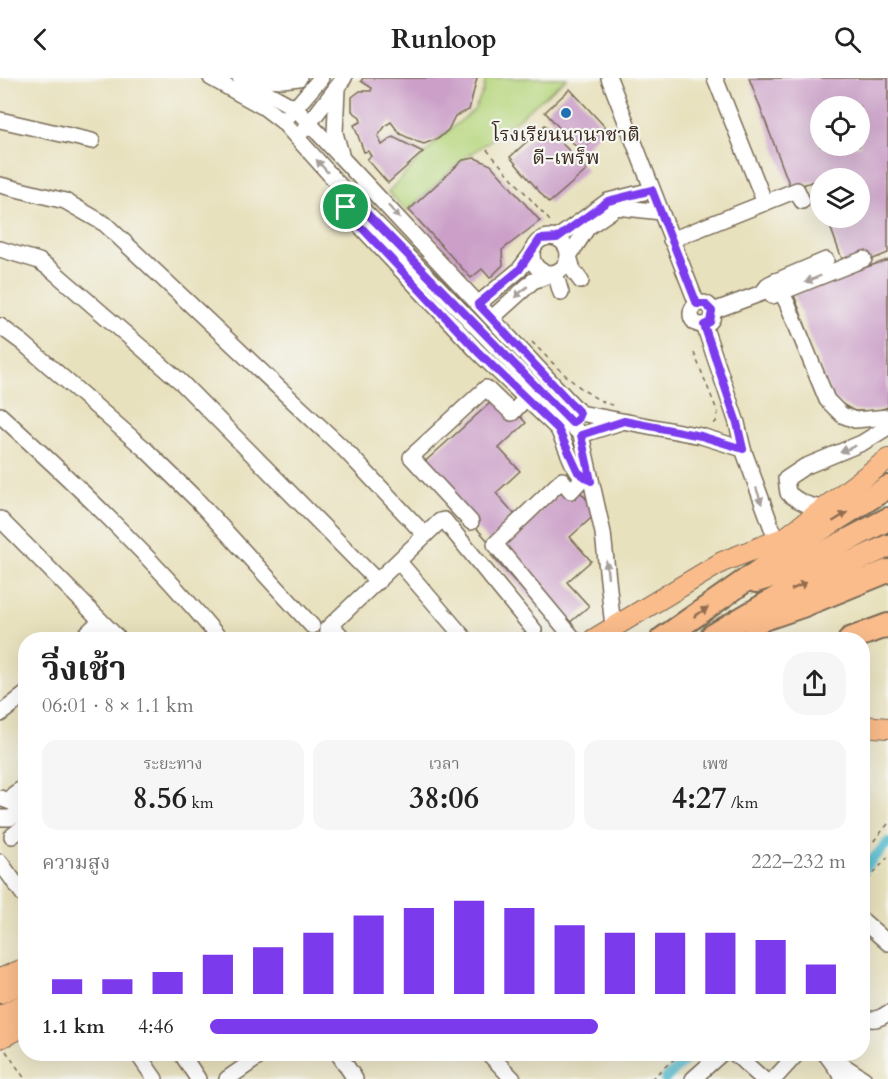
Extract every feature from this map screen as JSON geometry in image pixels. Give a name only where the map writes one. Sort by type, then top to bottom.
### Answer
[{"type":"highway","points":[[672,632],[796,545],[888,487]]},
{"type":"highway","points":[[740,585],[789,571],[888,519]]},
{"type":"highway","points":[[719,632],[784,593],[888,546]]},
{"type":"highway","points":[[726,632],[802,606],[888,571]]},
{"type":"highway","points":[[868,632],[887,625]]},
{"type":"highway","points":[[0,992],[18,984]]},
{"type":"highway","points":[[0,1017],[18,1008]]},
{"type":"main road","points":[[599,632],[613,627],[722,562],[777,542],[888,459]]},
{"type":"main road","points":[[870,727],[888,728]]},
{"type":"main road","points":[[0,979],[18,971]]},
{"type":"main road","points":[[0,1038],[18,1030]]},
{"type":"street","points":[[211,78],[265,108],[282,121],[347,193],[490,340],[575,418],[623,415],[743,449]]},
{"type":"street","points":[[240,78],[295,108],[492,318],[575,418],[581,435],[588,479],[603,533],[613,627]]},
{"type":"street","points":[[250,78],[282,80],[299,78]]},
{"type":"street","points":[[282,121],[321,78]]},
{"type":"street","points":[[715,78],[765,203]]},
{"type":"street","points":[[611,79],[697,304]]},
{"type":"street","points":[[297,138],[341,82]]},
{"type":"street","points":[[341,82],[335,133],[341,156]]},
{"type":"street","points":[[0,120],[92,141]]},
{"type":"street","points":[[0,185],[64,201],[105,224],[347,452],[425,535]]},
{"type":"street","points":[[478,304],[519,270],[540,239],[557,238],[608,201],[652,190]]},
{"type":"street","points":[[671,240],[797,190],[802,201]]},
{"type":"street","points":[[347,193],[347,212],[478,352],[558,429],[573,464],[588,479]]},
{"type":"street","points":[[492,318],[533,281],[564,267],[588,227],[617,207],[661,213]]},
{"type":"street","points":[[557,238],[566,245],[573,270],[581,281]]},
{"type":"street","points":[[0,249],[45,265],[181,382],[378,582]]},
{"type":"street","points":[[532,253],[538,269],[555,273]]},
{"type":"street","points":[[778,287],[864,259]]},
{"type":"street","points":[[712,311],[762,293],[774,296],[778,287],[826,260]]},
{"type":"street","points":[[555,273],[561,293]]},
{"type":"street","points":[[778,287],[787,303],[827,400],[842,415],[855,420],[888,417]]},
{"type":"street","points":[[697,304],[705,304],[712,311],[710,322],[704,325],[697,325],[691,316],[692,309],[697,304]]},
{"type":"street","points":[[704,325],[737,423],[743,449],[777,542]]},
{"type":"street","points":[[0,326],[23,343],[146,450],[197,500],[321,632],[378,582],[440,521],[444,520],[534,630]]},
{"type":"street","points":[[478,352],[490,340]]},
{"type":"street","points":[[471,522],[411,457],[486,388],[512,413],[526,398]]},
{"type":"street","points":[[0,415],[68,476],[142,550],[214,632]]},
{"type":"street","points":[[581,435],[623,415]]},
{"type":"street","points":[[822,508],[806,505],[795,499],[788,493],[786,479],[804,467],[862,444],[888,427]]},
{"type":"street","points":[[568,632],[495,544],[562,480],[571,491],[588,479]]},
{"type":"street","points":[[0,519],[112,632]]},
{"type":"street","points":[[399,562],[459,632]]},
{"type":"street","points":[[88,632],[100,621]]},
{"type":"street","points":[[0,714],[18,700]]},
{"type":"street","points":[[12,836],[17,811],[14,794],[18,791]]},
{"type":"street","points":[[0,818],[10,818],[17,811]]},
{"type":"street","points":[[0,862],[18,887]]},
{"type":"street","points":[[870,927],[888,943]]},
{"type":"street","points":[[870,1019],[878,1019],[888,1014]]},
{"type":"street","points":[[143,1061],[155,1079]]},
{"type":"street","points":[[186,1061],[198,1079]]},
{"type":"street","points":[[227,1079],[253,1061]]},
{"type":"street","points":[[343,1061],[355,1079]]},
{"type":"street","points":[[496,1061],[513,1079]]},
{"type":"street","points":[[693,1079],[713,1061]]},
{"type":"street","points":[[743,1061],[763,1079]]},
{"type":"street","points":[[774,1079],[790,1061]]},
{"type":"street","points":[[831,1061],[844,1079]]},
{"type":"street","points":[[837,1061],[864,1079]]},
{"type":"path","points":[[487,150],[550,221]]},
{"type":"path","points":[[525,335],[564,374],[597,400],[623,415]]},
{"type":"path","points":[[694,353],[718,413],[716,422],[707,428]]},
{"type":"path","points":[[870,845],[888,824]]},
{"type":"path","points":[[870,878],[888,857]]},
{"type":"path","points":[[0,1043],[25,1079]]},
{"type":"path","points":[[651,1079],[672,1061]]},
{"type":"green space","points":[[486,78],[567,78],[501,133],[466,157],[407,211],[388,192],[441,137],[474,110],[483,92]]},
{"type":"building","points":[[363,78],[477,78],[469,110],[455,116],[448,130],[439,138],[424,144],[400,134],[391,122],[386,125],[378,136],[382,145],[393,137],[423,152],[388,183],[367,159],[371,156],[368,151],[364,152],[354,125],[361,122],[360,117],[352,111],[352,97],[360,91],[371,91],[372,88],[361,81]]},
{"type":"building","points":[[749,78],[888,78],[888,253],[846,270],[831,228],[870,228],[870,168],[810,168],[810,182],[791,189]]},
{"type":"building","points":[[570,89],[605,127],[581,152],[545,112]]},
{"type":"building","points":[[545,125],[587,170],[549,203],[510,157]]},
{"type":"building","points":[[475,158],[491,165],[540,221],[502,250],[503,265],[490,278],[482,269],[471,278],[409,210],[463,160]]},
{"type":"building","points":[[888,260],[888,407],[877,411],[854,411],[832,398],[794,295],[839,276]]},
{"type":"building","points":[[500,394],[526,423],[499,448],[520,471],[496,493],[517,517],[489,542],[420,466]]},
{"type":"building","points":[[572,483],[598,512],[570,537],[591,561],[567,582],[589,606],[560,631],[491,555]]},
{"type":"waterway","points":[[870,862],[888,842]]},
{"type":"waterway","points":[[665,1079],[685,1061]]},
{"type":"place","name":"โรงเรียนนานาชาติ ดี-เพร็พ","points":[[566,113]]},
{"type":"route","points":[[652,190],[697,304],[705,304],[711,308],[712,318],[708,324],[704,325],[737,423],[743,449],[701,436],[624,421],[581,435],[591,481],[584,477],[573,464],[558,429],[478,352],[347,212],[346,207],[347,193],[572,423],[580,417],[580,413],[478,304],[519,270],[540,239],[552,236],[557,238],[608,201],[652,190]]}]
